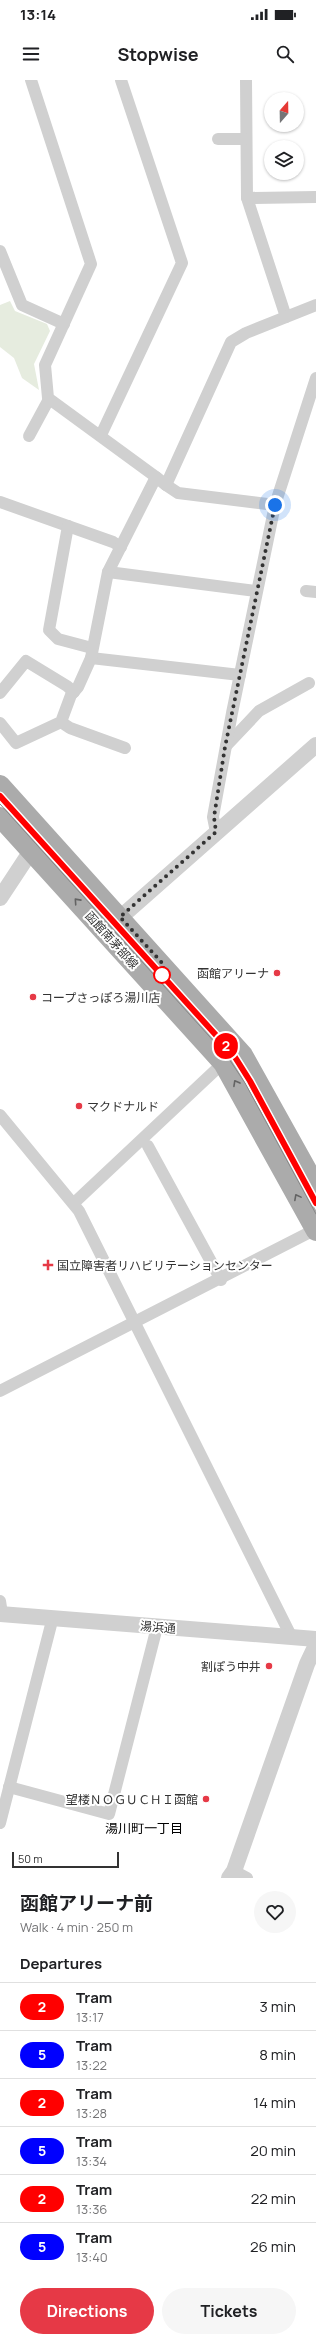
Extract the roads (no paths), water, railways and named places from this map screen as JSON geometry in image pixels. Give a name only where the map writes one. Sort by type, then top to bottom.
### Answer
[{"type":"main road","name":"函館南茅部線","points":[[0,785],[243,1055],[316,1186]]},
{"type":"main road","name":"函館南茅部線","points":[[0,817],[105,931],[223,1063],[316,1230]]},
{"type":"street","points":[[29,436],[49,399],[45,365],[91,264],[31,80]]},
{"type":"street","points":[[101,435],[182,263],[121,80]]},
{"type":"street","points":[[246,80],[247,198],[286,317]]},
{"type":"street","points":[[218,139],[246,139]]},
{"type":"street","points":[[247,198],[316,198]]},
{"type":"street","points":[[0,251],[22,304],[64,324]]},
{"type":"street","points":[[166,485],[231,342],[316,304]]},
{"type":"street","points":[[216,832],[214,817],[225,747],[256,591],[275,505],[316,378]]},
{"type":"street","points":[[49,399],[101,435],[178,493],[275,505]]},
{"type":"street","points":[[0,724],[16,743],[61,722],[92,653],[108,572],[156,477]]},
{"type":"street","points":[[0,502],[68,526],[121,547]]},
{"type":"street","points":[[68,526],[49,630],[58,639],[92,653],[240,675]]},
{"type":"street","points":[[108,572],[256,591]]},
{"type":"street","points":[[0,693],[26,661],[67,686],[74,692]]},
{"type":"street","points":[[225,747],[259,711],[309,683]]},
{"type":"street","points":[[61,722],[70,728],[125,748]]},
{"type":"street","points":[[105,931],[316,745]]},
{"type":"street","points":[[0,898],[31,851],[47,837]]},
{"type":"street","points":[[74,1203],[223,1063]]},
{"type":"street","points":[[0,1115],[74,1203],[292,1638]]},
{"type":"street","points":[[148,1146],[221,1280]]},
{"type":"street","points":[[0,1391],[221,1280],[316,1230]]},
{"type":"street","name":"湯浜通","points":[[1,1610],[53,1617],[157,1627],[316,1639]]},
{"type":"street","points":[[0,1823],[53,1617]]},
{"type":"street","points":[[9,1787],[109,1814],[157,1627]]},
{"type":"street","points":[[237,1876],[307,1664],[316,1645]]},
{"type":"tram line","name":"2","points":[[0,796],[233,1054],[250,1081],[316,1203]]},
{"type":"tram line","points":[[0,804],[227,1056],[245,1083],[316,1214]]},
{"type":"tram line","points":[[224,1044],[241,1066]]},
{"type":"place","name":"函館アリーナ","points":[[277,973]]},
{"type":"place","name":"コープさっぽろ湯川店","points":[[33,997]]},
{"type":"place","name":"マクドナルド","points":[[79,1106]]},
{"type":"place","name":"国立障害者リハビリテーションセンター","points":[[48,1265]]},
{"type":"place","name":"割ぽう中井","points":[[269,1666]]},
{"type":"place","name":"望楼ＮＯＧＵＣＨＩ函館","points":[[206,1799]]},
{"type":"district","name":"湯川町一丁目","points":[[144,1828]]}]
